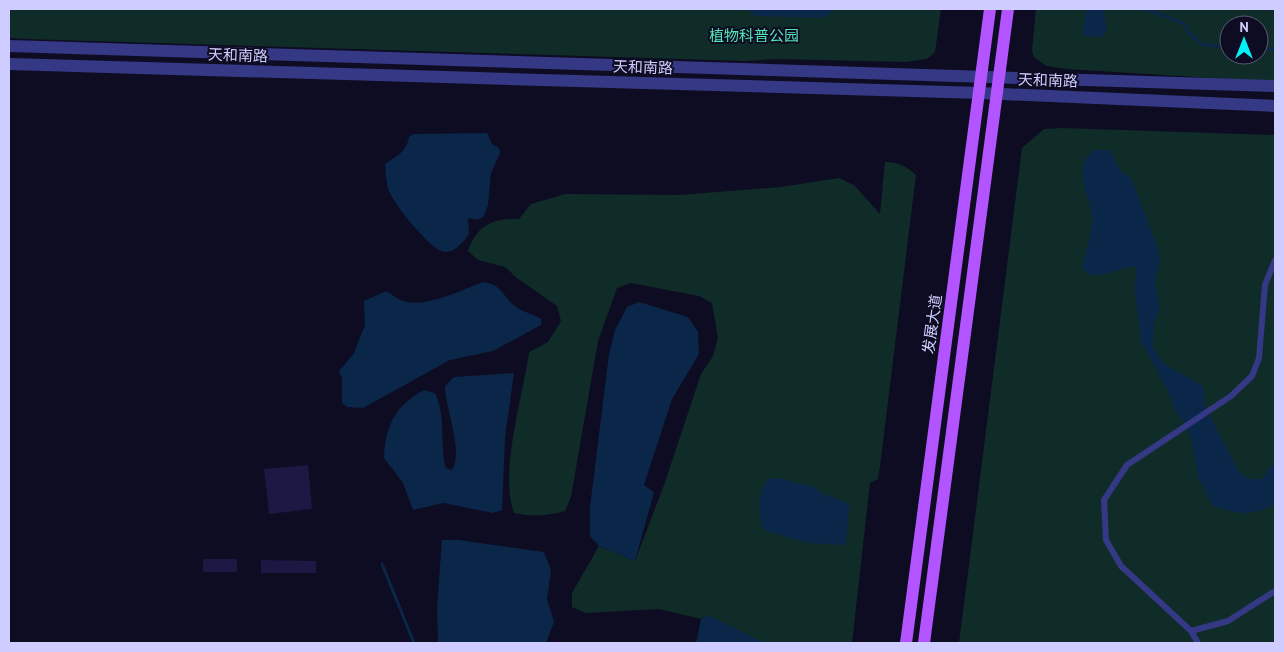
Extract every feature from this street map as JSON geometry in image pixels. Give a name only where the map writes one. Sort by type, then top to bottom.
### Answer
[{"type":"main road","name":"发展大道","points":[[906,643],[990,9]]},
{"type":"main road","points":[[924,643],[1008,9]]},
{"type":"street","name":"天和南路","points":[[9,46],[1275,86]]},
{"type":"street","name":"天和南路","points":[[9,64],[980,93],[1275,106]]},
{"type":"lane","points":[[1198,643],[1191,631],[1121,566],[1106,540],[1104,500],[1127,465],[1231,396],[1252,376],[1259,358],[1265,285],[1275,260]]},
{"type":"lane","points":[[1191,631],[1228,621],[1275,591]]},
{"type":"green space","name":"植物科普公园","points":[[9,9],[941,9],[935,52],[927,59],[906,62],[776,59],[747,61],[9,38]]},
{"type":"green space","points":[[1036,9],[1275,9],[1275,82],[1067,69],[1046,66],[1034,57],[1032,51]]},
{"type":"green space","points":[[1044,129],[1275,135],[1275,643],[959,643],[1022,148]]},
{"type":"green space","points":[[885,162],[902,165],[916,175],[880,466],[878,479],[870,483],[852,643],[763,643],[707,615],[701,619],[659,609],[586,613],[572,607],[572,593],[599,546],[635,561],[664,485],[701,374],[713,356],[718,338],[712,303],[699,296],[631,283],[617,288],[598,341],[571,497],[565,511],[540,515],[514,513],[510,496],[509,477],[514,434],[529,352],[548,342],[561,321],[557,306],[517,278],[505,267],[478,260],[468,251],[476,235],[481,229],[494,222],[519,219],[531,204],[565,194],[680,195],[781,187],[839,178],[855,186],[880,214]]},
{"type":"water","points":[[748,9],[833,9],[829,15],[821,18],[760,16],[753,15]]},
{"type":"water","points":[[1086,9],[1103,9],[1107,30],[1103,37],[1082,36]]},
{"type":"water","points":[[487,133],[492,144],[499,148],[500,153],[491,173],[488,205],[484,216],[478,220],[468,218],[469,234],[456,249],[449,252],[439,250],[422,236],[392,197],[387,185],[385,164],[406,147],[409,137],[413,134]]},
{"type":"water","points":[[1093,150],[1110,150],[1120,170],[1132,179],[1157,246],[1160,263],[1155,281],[1160,307],[1154,323],[1153,348],[1163,363],[1203,386],[1205,406],[1238,471],[1248,479],[1263,479],[1270,466],[1275,465],[1275,504],[1251,513],[1237,513],[1212,505],[1198,477],[1193,445],[1188,429],[1175,410],[1168,391],[1141,341],[1135,292],[1136,266],[1100,275],[1088,273],[1082,268],[1092,226],[1092,215],[1082,177],[1086,159]]},
{"type":"water","points":[[484,282],[500,289],[519,309],[541,319],[541,325],[493,351],[450,360],[363,408],[347,407],[342,403],[342,379],[339,371],[354,353],[365,325],[364,301],[386,291],[403,301],[423,302],[444,297]]},
{"type":"water","points":[[639,302],[688,317],[698,332],[699,354],[672,399],[644,485],[654,492],[635,561],[599,546],[590,536],[590,507],[609,354],[615,330],[627,307]]},
{"type":"water","points":[[514,373],[505,437],[502,510],[493,513],[443,503],[413,510],[403,483],[384,458],[389,427],[393,418],[406,403],[424,390],[435,393],[441,412],[444,459],[446,468],[452,470],[456,452],[445,386],[454,377]]},
{"type":"water","points":[[770,478],[814,487],[821,493],[849,504],[846,545],[808,543],[764,530],[759,502],[762,489]]},
{"type":"water","points":[[442,540],[459,540],[544,552],[551,570],[547,599],[554,622],[546,643],[438,643],[437,607]]},
{"type":"water","points":[[707,615],[764,643],[696,643],[701,619]]},
{"type":"building","points":[[308,465],[312,509],[269,514],[264,469]]},
{"type":"building","points":[[203,559],[237,559],[237,572],[203,572]]},
{"type":"building","points":[[261,560],[316,561],[316,573],[261,573]]},
{"type":"waterway","points":[[1145,9],[1183,23],[1189,33],[1203,45],[1219,46]]},
{"type":"waterway","points":[[1269,49],[1275,49]]},
{"type":"waterway","points":[[382,564],[414,643]]}]
